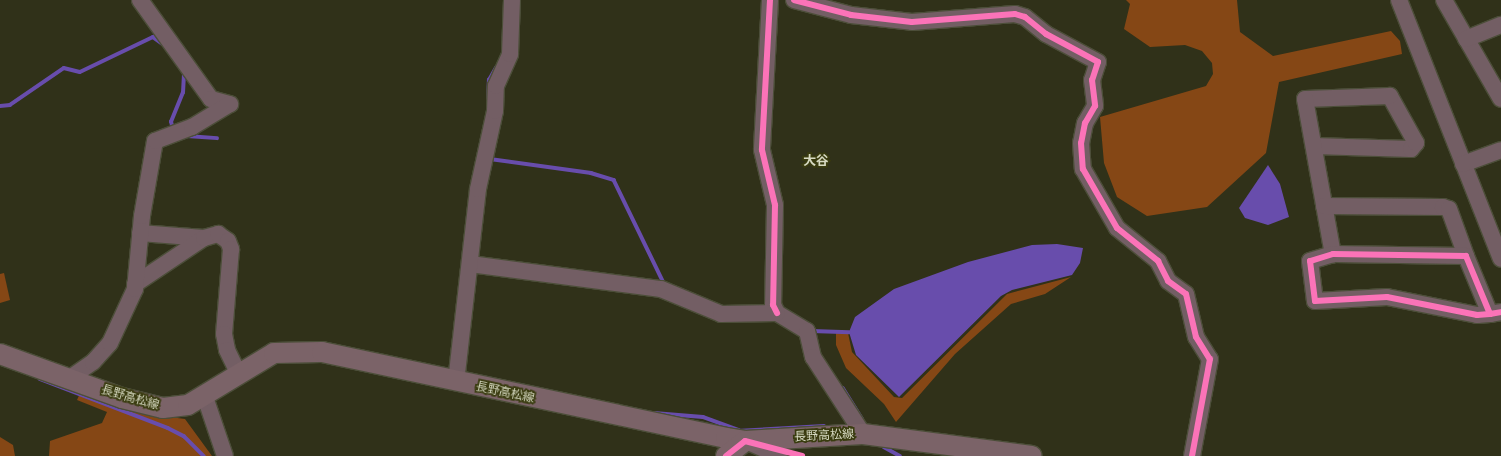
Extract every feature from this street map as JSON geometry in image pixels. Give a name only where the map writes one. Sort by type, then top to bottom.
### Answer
[{"type":"main road","name":"長野高松線","points":[[0,354],[163,408],[188,405],[274,353],[309,351],[457,375],[746,440],[863,434],[1012,455],[1032,456]]},
{"type":"main road","points":[[726,456],[746,440]]},
{"type":"street","points":[[70,378],[93,362],[110,343],[136,284],[140,233],[151,149],[155,141],[192,127],[230,104],[211,99],[140,0]]},
{"type":"street","points":[[457,375],[478,189],[495,111],[496,86],[510,54],[512,0]]},
{"type":"street","points":[[770,0],[762,150],[775,205],[773,305],[777,313]]},
{"type":"street","points":[[794,0],[851,15],[912,22],[1016,14],[1025,17],[1046,34],[1098,62],[1092,80],[1095,106],[1085,123],[1081,143],[1083,169],[1117,228],[1158,261],[1168,281],[1186,294],[1196,337],[1210,359],[1192,456]]},
{"type":"street","points":[[1399,0],[1501,259]]},
{"type":"street","points":[[1444,0],[1501,99]]},
{"type":"street","points":[[1466,38],[1501,25]]},
{"type":"street","points":[[1314,146],[1411,149],[1416,143],[1390,96],[1304,99],[1314,146],[1332,254]]},
{"type":"street","points":[[1463,164],[1501,150]]},
{"type":"street","points":[[1324,206],[1443,207],[1448,210],[1466,256],[1495,313],[1477,315],[1387,297],[1315,301],[1310,261],[1332,254],[1466,256]]},
{"type":"street","points":[[140,233],[204,238]]},
{"type":"street","points":[[136,284],[204,238],[218,234],[228,241],[231,249],[224,334],[239,375]]},
{"type":"street","points":[[470,264],[661,289],[721,314],[777,313],[807,331],[813,357],[863,434]]},
{"type":"street","points":[[204,396],[225,456]]},
{"type":"street","points":[[746,440],[779,456]]},
{"type":"shaded area","points":[[1126,0],[1237,0],[1240,32],[1273,56],[1391,31],[1400,41],[1402,54],[1279,82],[1266,153],[1207,207],[1147,216],[1117,197],[1104,163],[1100,117],[1206,86],[1213,74],[1212,63],[1202,51],[1185,45],[1150,47],[1124,29],[1130,4]]},
{"type":"shaded area","points":[[1268,165],[1280,184],[1289,217],[1268,225],[1245,218],[1239,208]]},
{"type":"shaded area","points":[[1057,244],[1083,248],[1080,263],[1072,275],[1012,290],[1001,296],[899,397],[856,355],[849,332],[855,317],[894,289],[968,262],[1032,245]]},
{"type":"shaded area","points":[[4,273],[10,300],[0,303],[0,274]]},
{"type":"shaded area","points":[[1071,277],[1045,294],[1011,304],[955,354],[896,422],[884,404],[846,368],[836,345],[836,333],[848,333],[852,352],[894,397],[902,398],[1007,294]]},
{"type":"shaded area","points":[[81,391],[147,414],[185,419],[212,456],[49,456],[50,441],[102,423],[107,412],[77,400]]},
{"type":"shaded area","points":[[0,437],[13,445],[15,456],[0,456]]},
{"type":"waterway","points":[[0,106],[10,105],[64,68],[80,72],[153,37],[164,45]]},
{"type":"waterway","points":[[488,98],[489,80],[496,68]]},
{"type":"waterway","points":[[173,129],[171,122],[183,93],[184,72]]},
{"type":"waterway","points":[[187,136],[217,138]]},
{"type":"waterway","points":[[490,159],[591,173],[614,180],[663,281]]},
{"type":"waterway","points":[[812,331],[849,332]]},
{"type":"waterway","points":[[40,379],[168,428],[184,436],[204,456]]},
{"type":"waterway","points":[[843,388],[862,418]]},
{"type":"waterway","points":[[654,413],[703,417],[739,430]]},
{"type":"waterway","points":[[737,431],[824,426]]},
{"type":"waterway","points":[[884,447],[900,456]]},
{"type":"cycle path","points":[[770,0],[762,150],[775,205],[773,305],[777,313]]},
{"type":"cycle path","points":[[794,0],[851,15],[912,22],[1015,14],[1025,17],[1046,34],[1098,62],[1092,80],[1095,106],[1085,123],[1081,143],[1083,169],[1117,228],[1158,261],[1168,281],[1186,294],[1196,337],[1210,359],[1192,456]]},
{"type":"cycle path","points":[[1490,314],[1466,256],[1333,254],[1310,261],[1315,301],[1387,297],[1477,315],[1490,314],[1501,312]]},
{"type":"cycle path","points":[[726,456],[745,441],[802,456]]},
{"type":"district","name":"大谷","points":[[816,161]]}]
